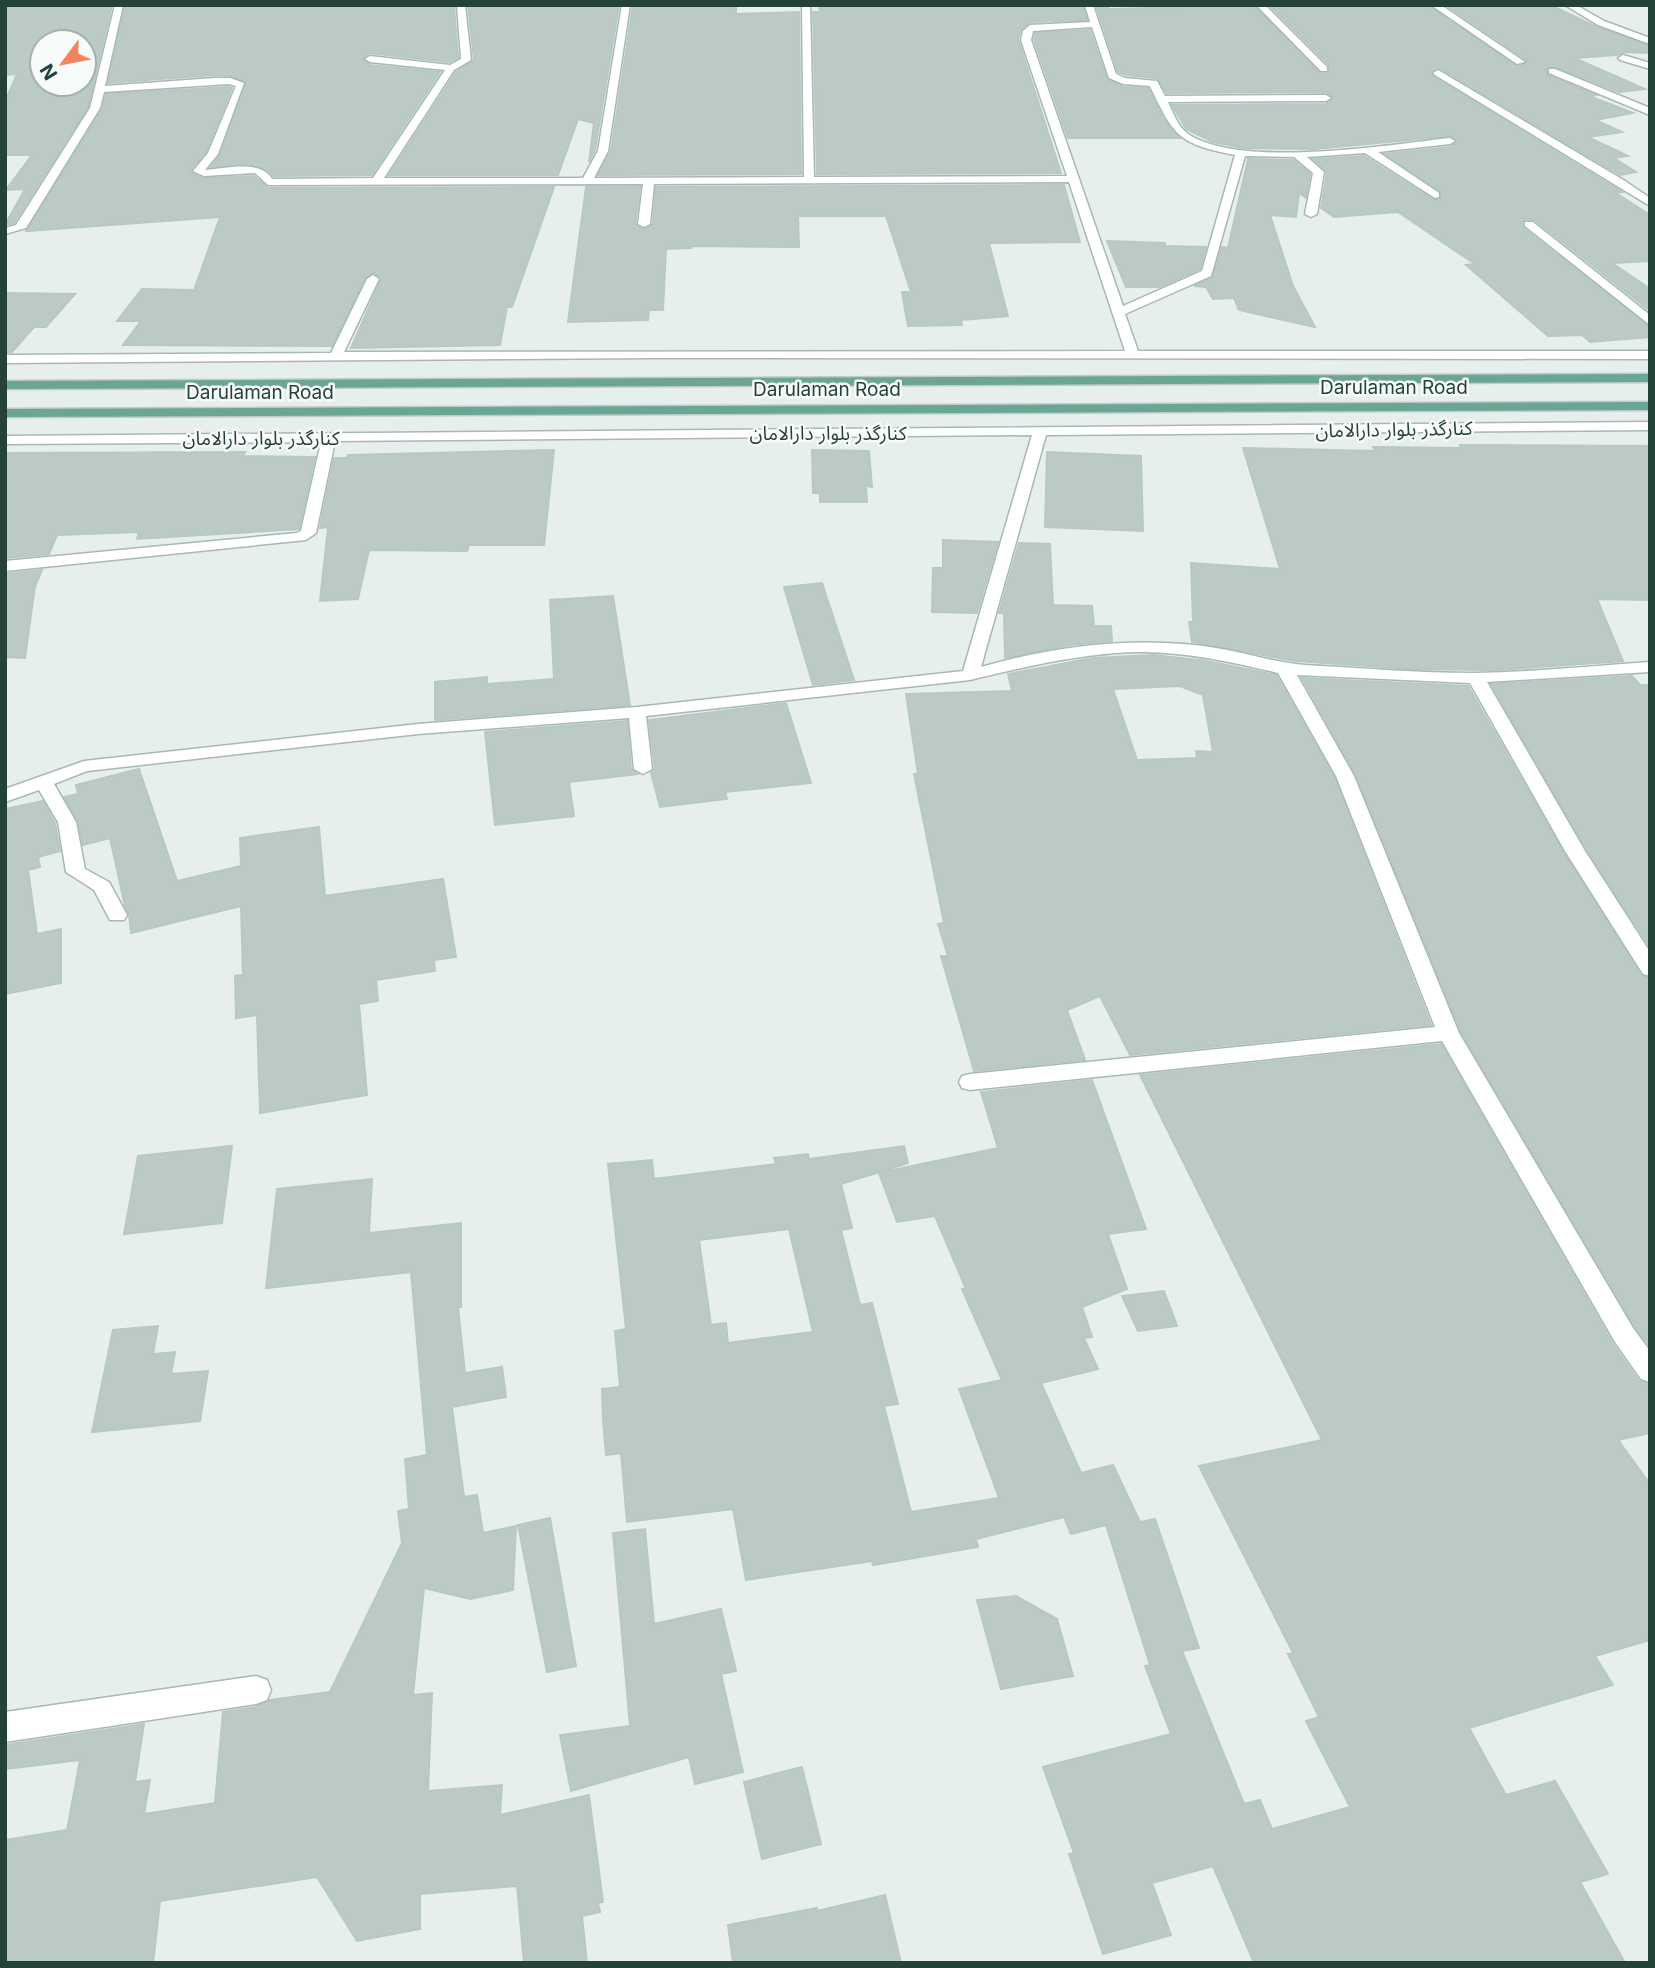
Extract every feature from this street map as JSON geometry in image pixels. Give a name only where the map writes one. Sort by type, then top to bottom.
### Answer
[{"type":"main road","name":"Darulaman Road","points":[[5,385],[1650,378]]},
{"type":"main road","name":"Darulaman Road","points":[[5,413],[1650,405]]},
{"type":"street","points":[[5,231],[20,228],[95,108],[119,5]]},
{"type":"street","points":[[375,183],[452,68],[466,60],[461,5]]},
{"type":"street","points":[[586,182],[603,151],[626,5]]},
{"type":"street","points":[[806,5],[809,181]]},
{"type":"street","points":[[1089,5],[1112,76],[1123,81],[1154,83],[1182,134],[1202,144],[1241,152],[1298,155],[1450,142]]},
{"type":"street","points":[[1260,5],[1324,69]]},
{"type":"street","points":[[1435,5],[1520,62]]},
{"type":"street","points":[[1569,5],[1601,23],[1650,41]]},
{"type":"street","points":[[1097,24],[1030,28],[1026,40],[1133,355]]},
{"type":"street","points":[[1623,58],[1650,66]]},
{"type":"street","points":[[370,59],[452,68]]},
{"type":"street","points":[[1552,71],[1650,113]]},
{"type":"street","points":[[1438,73],[1650,203]]},
{"type":"street","points":[[100,89],[230,81],[241,85],[213,154],[198,171],[256,170],[263,173],[268,182],[1073,179]]},
{"type":"street","points":[[1162,99],[1326,98]]},
{"type":"street","points":[[1366,149],[1435,195]]},
{"type":"street","points":[[1120,312],[1207,273],[1241,152]]},
{"type":"street","points":[[1298,155],[1319,172],[1311,214]]},
{"type":"street","points":[[644,224],[649,182]]},
{"type":"street","points":[[1529,224],[1650,321]]},
{"type":"street","points":[[334,357],[373,279]]},
{"type":"street","points":[[5,359],[1650,355]]},
{"type":"street","name":"کنارگذر بلوار دارالامان","points":[[5,440],[1650,426]]},
{"type":"street","points":[[970,675],[1040,432]]},
{"type":"street","points":[[5,566],[301,537],[308,533],[329,438]]},
{"type":"street","points":[[5,796],[84,766],[418,729],[637,712],[970,675],[1016,662],[1063,654],[1136,647],[1221,654],[1285,669],[1476,678],[1650,667]]},
{"type":"street","points":[[1285,669],[1345,776],[1448,1033],[1624,1335],[1650,1371]]},
{"type":"street","points":[[1476,678],[1575,851],[1650,969]]},
{"type":"street","points":[[637,712],[643,769]]},
{"type":"street","points":[[43,781],[67,822],[76,872],[102,886],[117,915]]},
{"type":"street","points":[[970,1082],[1448,1033]]},
{"type":"street","points":[[5,1727],[256,1690]]},
{"type":"building","points":[[112,5],[98,64],[98,28],[28,28],[28,98],[90,98],[88,107],[14,223],[5,225],[25,189],[6,190],[32,155],[5,155],[5,102],[17,74],[5,75],[5,7]]},
{"type":"building","points":[[125,5],[454,5],[458,58],[449,62],[370,53],[363,58],[370,65],[440,72],[372,175],[273,176],[268,171],[251,165],[211,167],[220,155],[246,82],[231,76],[214,75],[108,83]]},
{"type":"building","points":[[468,5],[619,5],[595,150],[589,162],[594,123],[578,119],[558,175],[389,175],[456,72],[474,60]]},
{"type":"building","points":[[633,5],[736,5],[736,14],[799,12],[801,174],[598,175],[611,151]]},
{"type":"building","points":[[819,5],[1083,5],[1087,20],[1030,22],[1021,29],[1018,39],[1061,173],[817,174],[813,12],[820,12]]},
{"type":"building","points":[[1096,5],[1107,5],[1109,9],[1253,5],[1321,74],[1329,73],[1329,65],[1269,5],[1428,5],[1518,67],[1528,61],[1446,5],[1550,5],[1597,27],[1650,46],[1650,53],[1624,52],[1617,55],[1574,58],[1645,89],[1619,92],[1556,67],[1546,69],[1548,75],[1596,95],[1589,96],[1633,113],[1595,120],[1622,132],[1588,137],[1628,156],[1614,158],[1636,172],[1620,175],[1439,68],[1430,73],[1622,192],[1616,193],[1650,215],[1650,261],[1612,263],[1650,289],[1650,311],[1535,220],[1525,219],[1522,222],[1523,228],[1650,327],[1650,337],[1590,342],[1582,335],[1548,336],[1466,265],[1475,264],[1398,212],[1334,217],[1321,208],[1327,172],[1313,159],[1364,156],[1434,200],[1440,200],[1440,191],[1385,154],[1450,147],[1457,142],[1451,136],[1315,149],[1243,148],[1213,142],[1186,129],[1172,105],[1326,104],[1333,97],[1326,92],[1167,93],[1157,78],[1118,72]]},
{"type":"building","points":[[1090,30],[1107,79],[1123,87],[1148,88],[1163,118],[1180,138],[1068,138],[1034,40],[1035,33]]},
{"type":"building","points":[[232,88],[206,152],[191,169],[192,173],[203,178],[254,176],[268,188],[554,187],[512,307],[507,307],[500,345],[351,348],[381,280],[374,273],[365,278],[332,346],[123,345],[141,321],[117,321],[142,289],[194,290],[220,217],[26,231],[102,109],[106,94]]},
{"type":"building","points":[[1248,159],[1293,160],[1310,174],[1306,198],[1299,193],[1296,217],[1270,215],[1293,286],[1315,327],[1239,310],[1234,298],[1213,299],[1206,287],[1194,286],[1212,278],[1222,247],[1228,248]]},
{"type":"building","points":[[1064,185],[1080,242],[989,243],[1008,316],[961,320],[962,325],[908,326],[902,292],[911,292],[886,216],[798,216],[799,247],[691,246],[666,249],[663,310],[649,310],[648,320],[568,322],[586,187],[640,187],[635,224],[645,229],[653,224],[656,187]]},
{"type":"building","points":[[1107,241],[1206,247],[1200,269],[1160,287],[1126,287]]},
{"type":"building","points":[[5,293],[75,294],[46,327],[34,327],[12,352],[5,352]]},
{"type":"building","points":[[1460,445],[1650,446],[1650,600],[1597,599],[1623,661],[1497,670],[1412,669],[1295,661],[1192,642],[1189,622],[1193,622],[1191,563],[1280,569],[1243,448],[1375,451],[1373,447],[1461,448]]},
{"type":"building","points":[[554,450],[544,545],[469,545],[467,551],[369,550],[358,599],[320,601],[328,527],[320,528],[334,458],[347,458],[348,455]]},
{"type":"building","points":[[812,450],[869,451],[872,487],[866,486],[867,502],[820,502],[820,493],[813,493]]},
{"type":"building","points":[[245,452],[243,456],[315,457],[299,529],[137,539],[139,532],[57,535],[49,554],[5,558],[5,453]]},
{"type":"building","points":[[1047,452],[1141,456],[1143,531],[1045,527]]},
{"type":"building","points":[[943,540],[998,542],[977,613],[932,612],[933,568],[943,568]]},
{"type":"building","points":[[1019,543],[1050,544],[1053,605],[1092,606],[1094,626],[1111,626],[1112,641],[1070,645],[1005,658],[1004,613],[999,613]]},
{"type":"building","points":[[42,570],[35,586],[25,658],[5,657],[5,574]]},
{"type":"building","points":[[822,583],[854,680],[813,685],[784,587]]},
{"type":"building","points":[[613,596],[630,705],[435,720],[435,682],[487,677],[487,684],[554,679],[550,600]]},
{"type":"building","points":[[1154,655],[1207,661],[1276,675],[1334,777],[1431,1025],[1130,1055],[1100,996],[1067,1010],[1085,1060],[974,1071],[941,956],[948,956],[938,924],[944,923],[914,774],[918,774],[906,694],[1012,691],[1008,674],[1093,658]],"holes":[[[1180,686],[1203,695],[1213,752],[1196,751],[1197,758],[1137,760],[1113,689]]]},
{"type":"building","points":[[1632,676],[1640,685],[1650,685],[1650,947],[1587,850],[1491,684]]},
{"type":"building","points":[[1302,678],[1468,686],[1563,852],[1641,975],[1650,978],[1650,1346],[1635,1327],[1461,1032],[1356,775]]},
{"type":"building","points":[[786,703],[811,783],[725,792],[727,799],[660,807],[651,773],[655,769],[649,720]]},
{"type":"building","points":[[627,721],[631,769],[638,774],[569,782],[574,816],[495,825],[485,732]]},
{"type":"building","points":[[139,769],[177,881],[241,866],[240,838],[319,827],[325,896],[443,879],[456,957],[434,960],[435,971],[376,980],[378,1001],[359,1004],[367,1095],[260,1113],[257,1015],[236,1018],[235,976],[243,975],[241,906],[131,933],[129,914],[110,838],[83,845],[78,821],[64,797],[78,794],[76,785]]},
{"type":"building","points":[[43,801],[55,823],[60,851],[38,857],[40,867],[28,870],[37,934],[61,929],[61,983],[5,994],[5,809]]},
{"type":"building","points":[[1441,1044],[1613,1344],[1639,1381],[1650,1384],[1650,1433],[1618,1440],[1650,1484],[1650,1640],[1595,1656],[1613,1685],[1469,1728],[1506,1795],[1555,1781],[1608,1874],[1580,1882],[1625,1963],[1254,1963],[1213,1866],[1152,1883],[1171,1935],[1103,1954],[1069,1854],[1074,1853],[1043,1767],[1171,1734],[1145,1666],[1150,1665],[1106,1525],[1071,1534],[1064,1517],[976,1539],[978,1547],[873,1565],[872,1561],[746,1580],[733,1509],[627,1522],[621,1453],[606,1455],[603,1419],[602,1389],[620,1387],[615,1331],[626,1329],[608,1164],[652,1160],[654,1179],[776,1164],[774,1158],[808,1154],[809,1159],[904,1146],[908,1163],[841,1184],[852,1228],[841,1230],[860,1305],[872,1303],[898,1404],[884,1406],[911,1512],[999,1498],[959,1389],[1002,1380],[962,1289],[966,1289],[935,1216],[897,1222],[879,1173],[998,1148],[981,1092],[1092,1080],[1146,1229],[1108,1234],[1127,1289],[1082,1307],[1092,1337],[1084,1338],[1098,1369],[1041,1383],[1081,1473],[1113,1465],[1140,1522],[1155,1519],[1199,1648],[1182,1651],[1244,1804],[1260,1800],[1272,1829],[1350,1807],[1306,1721],[1319,1717],[1288,1654],[1293,1653],[1199,1466],[1322,1440],[1140,1075]],"holes":[[[789,1229],[813,1332],[728,1343],[726,1323],[711,1325],[699,1240]]]},
{"type":"building","points":[[232,1146],[222,1223],[124,1234],[138,1156]]},
{"type":"building","points":[[372,1179],[369,1233],[461,1223],[461,1307],[458,1307],[465,1373],[502,1367],[506,1397],[452,1407],[464,1497],[477,1495],[483,1533],[516,1526],[513,1590],[470,1599],[424,1588],[413,1695],[432,1693],[428,1791],[502,1785],[500,1815],[589,1795],[603,1902],[598,1903],[600,1912],[582,1916],[587,1963],[524,1963],[517,1886],[420,1894],[420,1929],[357,1941],[317,1877],[160,1901],[153,1963],[5,1963],[5,1840],[67,1830],[80,1760],[5,1769],[5,1745],[144,1724],[135,1782],[150,1780],[144,1814],[215,1803],[223,1712],[256,1707],[270,1700],[330,1692],[402,1543],[398,1511],[409,1509],[405,1459],[427,1455],[411,1272],[266,1288],[277,1189]]},
{"type":"building","points":[[1164,1291],[1177,1326],[1138,1331],[1122,1296]]},
{"type":"building","points":[[158,1326],[153,1354],[175,1352],[171,1374],[208,1371],[200,1421],[92,1432],[113,1330]]},
{"type":"building","points":[[550,1518],[576,1666],[547,1672],[518,1525]]},
{"type":"building","points":[[645,1529],[654,1624],[721,1609],[736,1671],[721,1674],[743,1772],[695,1784],[689,1757],[571,1791],[560,1735],[630,1726],[613,1533]]},
{"type":"building","points":[[1016,1596],[1057,1619],[1073,1676],[1001,1689],[977,1600]]},
{"type":"building","points":[[802,1767],[821,1844],[762,1859],[744,1782]]},
{"type":"building","points":[[885,1895],[901,1963],[733,1963],[728,1925],[817,1908],[817,1911]]}]
